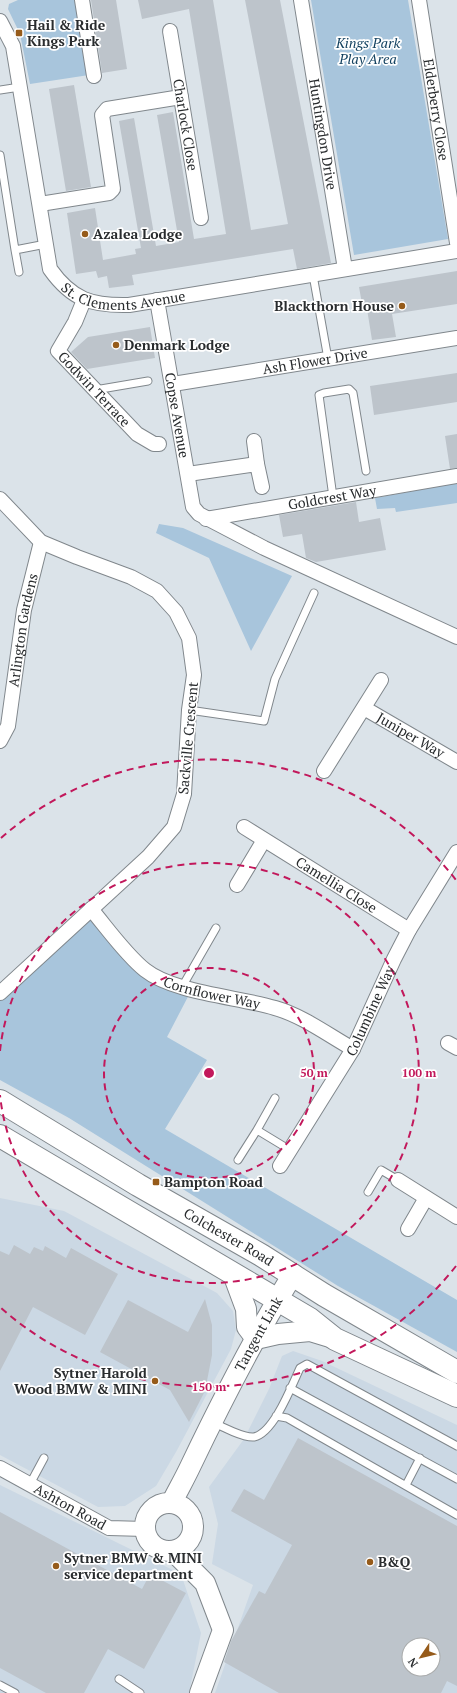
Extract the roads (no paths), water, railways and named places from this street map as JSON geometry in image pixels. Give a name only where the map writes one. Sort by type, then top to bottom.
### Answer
[{"type":"highway","name":"Colchester Road","points":[[0,1101],[138,1185],[293,1274],[324,1295],[457,1372]]},
{"type":"highway","name":"Colchester Road","points":[[0,1136],[310,1319],[335,1339],[457,1396]]},
{"type":"street","points":[[82,0],[94,76]]},
{"type":"street","name":"Huntingdon Drive","points":[[301,0],[345,269]]},
{"type":"street","name":"Elderberry Close","points":[[419,0],[457,243]]},
{"type":"street","name":"St. Clements Avenue","points":[[0,21],[13,46],[50,269],[59,282],[84,300],[112,306],[129,305],[457,251]]},
{"type":"street","name":"Charlock Close","points":[[170,32],[201,218]]},
{"type":"street","points":[[40,204],[109,193],[112,189],[102,115],[107,109],[181,97]]},
{"type":"street","name":"Godwin Terrace","points":[[84,300],[75,322],[58,351],[137,434],[154,444],[159,444]]},
{"type":"street","name":"Copse Avenue","points":[[158,300],[193,507],[206,519]]},
{"type":"street","name":"Ash Flower Drive","points":[[173,384],[457,338]]},
{"type":"street","points":[[254,441],[262,487]]},
{"type":"street","points":[[188,474],[257,464]]},
{"type":"street","name":"Goldcrest Way","points":[[206,519],[457,476]]},
{"type":"street","points":[[0,499],[41,542]]},
{"type":"street","points":[[206,519],[264,548],[398,607],[457,637]]},
{"type":"street","name":"Sackville Crescent","points":[[0,993],[25,972],[148,857],[174,827],[184,794],[189,710],[194,675],[190,638],[176,612],[157,591],[131,577],[41,542]]},
{"type":"street","name":"Arlington Gardens","points":[[0,742],[8,726],[24,610],[41,542]]},
{"type":"street","name":"Juniper Way","points":[[324,771],[381,680]]},
{"type":"street","name":"Juniper Way","points":[[364,708],[457,762]]},
{"type":"street","name":"Camellia Close","points":[[244,826],[409,930]]},
{"type":"street","points":[[237,885],[264,840]]},
{"type":"street","name":"Columbine Way","points":[[280,1166],[353,1049],[394,959],[409,930],[457,852]]},
{"type":"street","name":"Cornflower Way","points":[[91,909],[122,946],[145,970],[162,980],[182,987],[277,1008],[294,1015],[353,1049]]},
{"type":"street","points":[[398,1180],[457,1217]]},
{"type":"street","points":[[408,1229],[426,1198]]},
{"type":"street","points":[[233,1274],[246,1308],[247,1327],[256,1339],[278,1334],[310,1331],[335,1339]]},
{"type":"street","name":"Tangent Link","points":[[172,1502],[191,1466],[211,1421],[277,1300],[293,1274]]},
{"type":"street","name":"Ashton Road","points":[[0,1468],[109,1528],[145,1529]]},
{"type":"street","points":[[172,1502],[180,1505],[189,1512],[193,1520],[194,1529],[191,1537],[184,1546],[173,1551],[160,1549],[152,1544],[145,1529],[147,1517],[152,1510],[159,1505],[172,1502]]},
{"type":"street","points":[[173,1551],[205,1583],[223,1630],[202,1692]]},
{"type":"lane","points":[[0,90],[20,87]]},
{"type":"lane","points":[[0,155],[19,272]]},
{"type":"lane","points":[[15,250],[46,244]]},
{"type":"lane","points":[[313,275],[328,359]]},
{"type":"lane","points":[[95,390],[148,381]]},
{"type":"lane","points":[[334,497],[319,395],[350,389],[353,393],[366,471]]},
{"type":"lane","points":[[189,710],[264,721],[275,679],[314,593]]},
{"type":"lane","points":[[182,987],[216,928]]},
{"type":"lane","points":[[238,1160],[275,1098]]},
{"type":"lane","points":[[257,1130],[290,1150]]},
{"type":"lane","points":[[368,1192],[381,1170],[398,1180]]},
{"type":"lane","points":[[211,1421],[232,1431],[253,1437],[261,1434],[276,1416],[300,1368],[306,1364],[457,1446]]},
{"type":"lane","points":[[290,1388],[457,1479]]},
{"type":"lane","points":[[276,1416],[287,1418],[406,1484],[457,1515]]},
{"type":"lane","points":[[30,1484],[44,1458]]},
{"type":"lane","points":[[406,1484],[420,1458]]},
{"type":"lane","points":[[119,1679],[140,1693]]},
{"type":"lane","points":[[0,1685],[15,1693]]},
{"type":"place","name":"Hail & Ride Kings Park","points":[[19,33]]},
{"type":"place","name":"Azalea Lodge","points":[[85,234]]},
{"type":"place","name":"Blackthorn House","points":[[402,306]]},
{"type":"place","name":"Denmark Lodge","points":[[116,345]]},
{"type":"place","name":"Bampton Road","points":[[156,1182]]},
{"type":"place","name":"Sytner Harold Wood BMW & MINI","points":[[155,1381]]},
{"type":"place","name":"B&Q","points":[[370,1562]]},
{"type":"place","name":"Sytner BMW & MINI service department","points":[[56,1566]]},
{"type":"park label","name":"Kings Park Play Area","points":[[368,52]]}]
